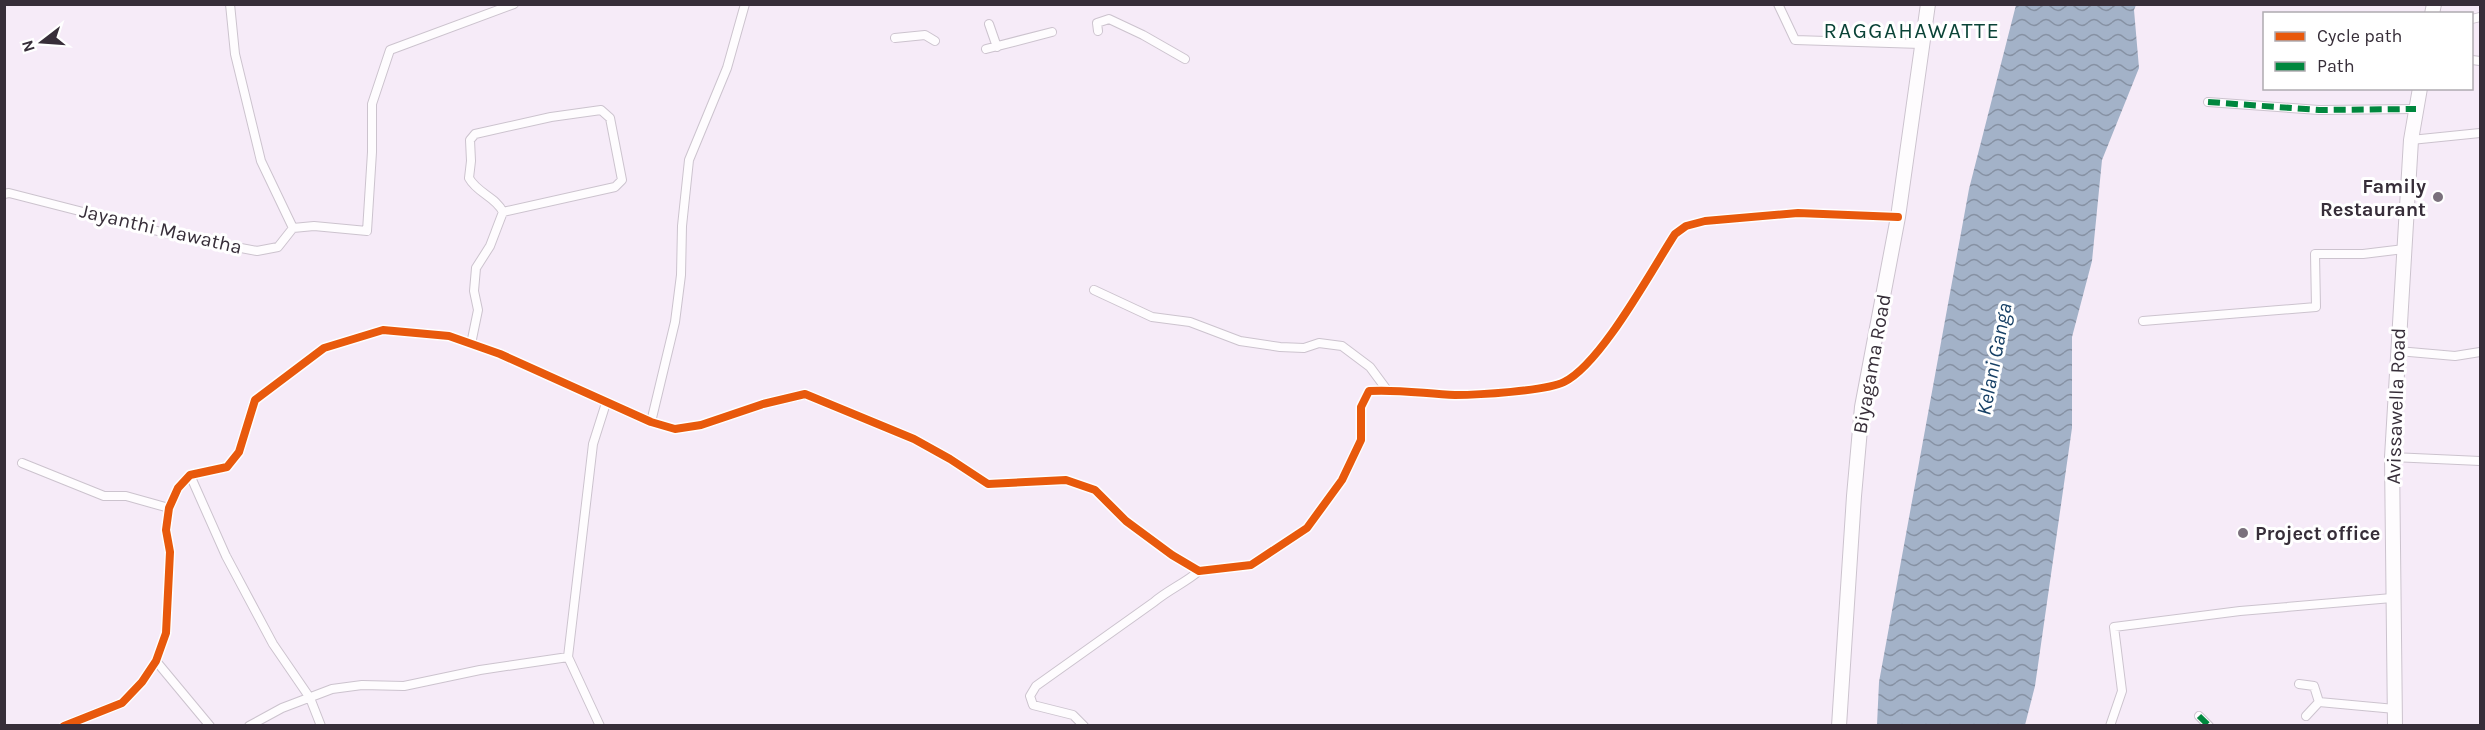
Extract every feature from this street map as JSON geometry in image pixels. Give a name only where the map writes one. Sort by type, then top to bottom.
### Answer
[{"type":"main road","name":"Biyagama Road","points":[[1839,726],[1862,407],[1899,217],[1928,4]]},
{"type":"main road","name":"Avissawella Road","points":[[2395,726],[2392,457],[2411,140],[2420,90]]},
{"type":"street","points":[[230,4],[235,54],[261,161],[293,228],[314,226],[367,231],[372,152],[372,104],[390,50],[514,4]]},
{"type":"street","points":[[651,422],[675,322],[681,275],[682,225],[689,160],[727,68],[745,4]]},
{"type":"street","points":[[1778,4],[1795,40],[1921,44]]},
{"type":"street","points":[[1098,31],[1097,23],[1109,19],[1143,34],[1185,59]]},
{"type":"street","points":[[989,24],[997,47]]},
{"type":"street","points":[[986,50],[1052,32]]},
{"type":"street","points":[[895,38],[925,35],[934,41]]},
{"type":"street","points":[[2208,102],[2319,110],[2416,109]]},
{"type":"street","points":[[601,110],[606,113],[612,127],[622,180],[620,183],[607,190],[503,212],[497,202],[476,187],[469,178],[471,138],[475,134],[551,117],[601,110]]},
{"type":"street","points":[[2411,140],[2481,134]]},
{"type":"street","name":"Jayanthi Mawatha","points":[[4,194],[9,193],[173,235],[257,251],[278,247],[293,228]]},
{"type":"street","points":[[471,344],[478,310],[474,291],[476,268],[490,246],[503,212]]},
{"type":"street","points":[[1084,726],[1073,715],[1033,705],[1030,696],[1035,686],[1168,590],[1183,584],[1199,571],[1251,565],[1307,528],[1342,480],[1361,440],[1361,407],[1369,391],[1387,390],[1456,395],[1516,391],[1563,383],[1587,365],[1620,320],[1675,234],[1686,226],[1705,221],[1798,213],[1899,217]]},
{"type":"street","points":[[2143,321],[2316,307],[2316,254],[2363,254],[2404,249]]},
{"type":"street","points":[[1094,290],[1152,317],[1190,322],[1240,341],[1280,347],[1304,348],[1318,343],[1342,346],[1370,367],[1387,390]]},
{"type":"street","points":[[64,726],[122,703],[142,682],[156,661],[166,633],[169,597],[170,552],[166,530],[169,508],[178,488],[190,475],[227,467],[239,452],[255,400],[324,348],[383,330],[449,336],[500,354],[606,403],[651,422],[675,429],[701,425],[763,404],[806,394],[914,439],[988,484],[1066,480],[1095,490],[1125,521],[1172,555],[1199,571]]},
{"type":"street","points":[[2398,351],[2455,356],[2481,352]]},
{"type":"street","points":[[600,726],[568,657],[578,558],[594,444],[606,403]]},
{"type":"street","points":[[2392,457],[2481,460]]},
{"type":"street","points":[[22,463],[104,495],[126,496],[169,508]]},
{"type":"street","points":[[190,475],[226,556],[273,644],[310,698],[321,726]]},
{"type":"street","points":[[2110,726],[2122,692],[2114,627],[2240,611],[2392,598]]},
{"type":"street","points":[[249,726],[282,708],[332,689],[362,685],[404,686],[480,670],[568,657]]},
{"type":"street","points":[[156,661],[210,726]]},
{"type":"street","points":[[2299,684],[2314,686],[2319,702]]},
{"type":"street","points":[[2319,702],[2395,709]]},
{"type":"street","points":[[2306,716],[2319,702]]},
{"type":"street","points":[[2199,716],[2209,726]]},
{"type":"water","name":"Kelani Ganga","points":[[2016,5],[2136,5],[2134,10],[2139,68],[2102,160],[2092,261],[2072,337],[2072,428],[2035,686],[2025,725],[1877,725],[1879,682],[1969,189]]},
{"type":"marked path","points":[[2208,102],[2319,110],[2416,109]]},
{"type":"marked path","points":[[2199,716],[2209,726]]},
{"type":"cycle path","points":[[64,726],[122,703],[142,682],[156,661],[166,633],[170,552],[166,530],[169,508],[178,488],[190,475],[227,467],[239,452],[255,400],[324,348],[383,330],[449,336],[500,354],[651,422],[675,429],[701,425],[763,404],[805,394],[914,439],[988,484],[1066,480],[1095,490],[1126,521],[1172,555],[1199,571],[1251,565],[1307,528],[1342,480],[1361,440],[1361,407],[1369,391],[1479,394],[1542,388],[1564,382],[1578,372],[1609,337],[1675,234],[1686,226],[1705,221],[1798,213],[1898,217]]},
{"type":"place","name":"Family Restaurant","points":[[2438,197]]},
{"type":"place","name":"Project office","points":[[2243,533]]},
{"type":"district","name":"RAGGAHAWATTE","points":[[1912,31]]}]
